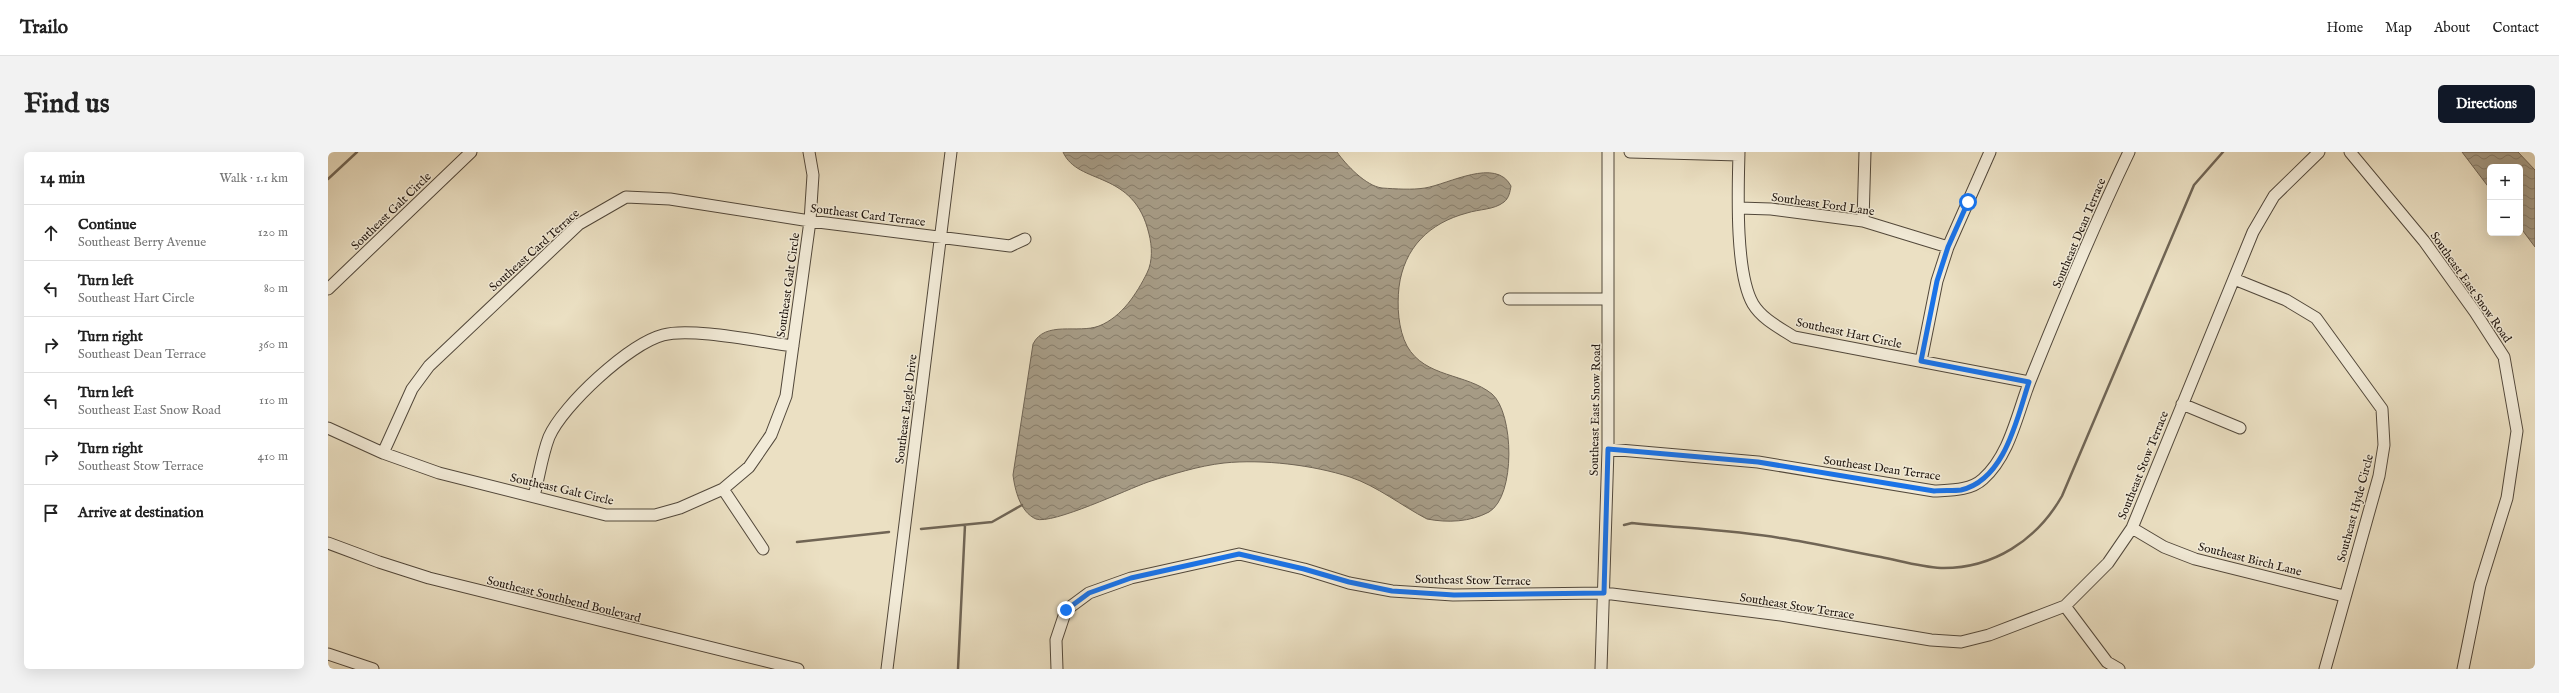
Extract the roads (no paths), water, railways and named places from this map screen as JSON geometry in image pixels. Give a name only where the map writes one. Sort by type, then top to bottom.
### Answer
[{"type":"street","name":"Southeast Galt Circle","points":[[328,289],[471,152]]},
{"type":"street","name":"Southeast Galt Circle","points":[[328,428],[383,452],[439,473],[534,496],[606,516],[655,515],[680,508],[723,489],[749,467],[771,435],[786,396],[810,221],[813,175],[809,152]]},
{"type":"street","name":"Southeast Eagle Drive","points":[[887,669],[951,152]]},
{"type":"street","name":"Southeast East Snow Road","points":[[1601,669],[1608,449],[1608,152]]},
{"type":"street","points":[[1630,152],[1739,154]]},
{"type":"street","points":[[1864,221],[1865,152]]},
{"type":"street","points":[[1921,361],[1937,281],[1948,247],[1990,152]]},
{"type":"street","name":"Southeast Dean Terrace","points":[[1608,449],[1758,462],[1934,491],[1962,490],[1982,480],[1998,461],[2010,436],[2029,382],[2128,152]]},
{"type":"street","name":"Southeast Stow Terrace","points":[[1057,669],[1056,640],[1066,610],[1089,593],[1131,578],[1239,554],[1304,569],[1349,582],[1392,591],[1454,595],[1604,593],[1781,615],[1931,640],[1961,642],[1989,635],[2065,606],[2108,562],[2132,528],[2253,232],[2274,196],[2320,152]]},
{"type":"street","name":"Southeast East Snow Road","points":[[2350,152],[2424,241],[2475,312],[2504,357],[2517,431],[2506,498],[2480,585],[2463,669]]},
{"type":"street","name":"Southeast Hart Circle","points":[[1739,154],[1739,208],[1744,278],[1754,305],[1770,322],[1794,337],[2029,382]]},
{"type":"street","name":"Southeast Card Terrace","points":[[383,452],[412,389],[429,366],[580,224],[626,197],[670,199],[810,221],[1010,246],[1025,239]]},
{"type":"street","name":"Southeast Ford Lane","points":[[1739,208],[1771,209],[1864,221],[1948,247]]},
{"type":"street","name":"Southeast Hyde Circle","points":[[2234,279],[2286,300],[2316,318],[2382,409],[2384,445],[2379,476],[2344,596],[2325,669]]},
{"type":"street","points":[[1509,299],[1608,299]]},
{"type":"street","points":[[534,496],[550,436],[572,403],[630,352],[663,335],[687,333],[793,346]]},
{"type":"street","points":[[2182,404],[2240,428]]},
{"type":"street","points":[[723,489],[763,549]]},
{"type":"street","name":"Southeast Birch Lane","points":[[2132,528],[2164,547],[2195,559],[2344,596]]},
{"type":"street","name":"Southeast Southbend Boulevard","points":[[328,543],[379,562],[429,578],[798,669]]},
{"type":"street","points":[[2065,606],[2107,662],[2119,669]]},
{"type":"street","points":[[328,654],[373,669]]},
{"type":"water","points":[[1063,152],[1337,152],[1351,169],[1369,183],[1382,188],[1393,189],[1425,188],[1459,178],[1484,173],[1495,174],[1504,178],[1511,186],[1510,193],[1506,200],[1500,205],[1453,217],[1441,223],[1421,239],[1406,260],[1399,287],[1398,302],[1400,325],[1404,339],[1407,346],[1415,356],[1424,364],[1435,370],[1482,387],[1492,394],[1499,404],[1505,418],[1509,454],[1508,473],[1504,489],[1498,503],[1489,512],[1467,520],[1443,521],[1427,519],[1380,491],[1350,477],[1304,466],[1239,462],[1205,466],[1167,476],[1057,517],[1036,519],[1030,516],[1019,500],[1013,475],[1033,344],[1038,337],[1045,332],[1063,329],[1091,328],[1099,326],[1115,317],[1128,304],[1139,288],[1147,273],[1151,259],[1151,243],[1142,213],[1131,199],[1119,188],[1081,170],[1070,163]]},
{"type":"water","points":[[2462,152],[2518,152],[2535,170],[2535,247],[2523,231],[2523,164],[2487,164],[2487,185]]},
{"type":"waterway","points":[[328,179],[357,152]]},
{"type":"waterway","points":[[1624,525],[1632,523],[1762,535],[1918,565],[1941,568],[1960,567],[1978,563],[1996,557],[2012,549],[2040,526],[2052,512],[2062,496],[2194,185],[2223,152]]},
{"type":"waterway","points":[[921,529],[992,522],[1022,505]]},
{"type":"waterway","points":[[958,669],[965,525]]},
{"type":"waterway","points":[[797,542],[889,532]]}]
